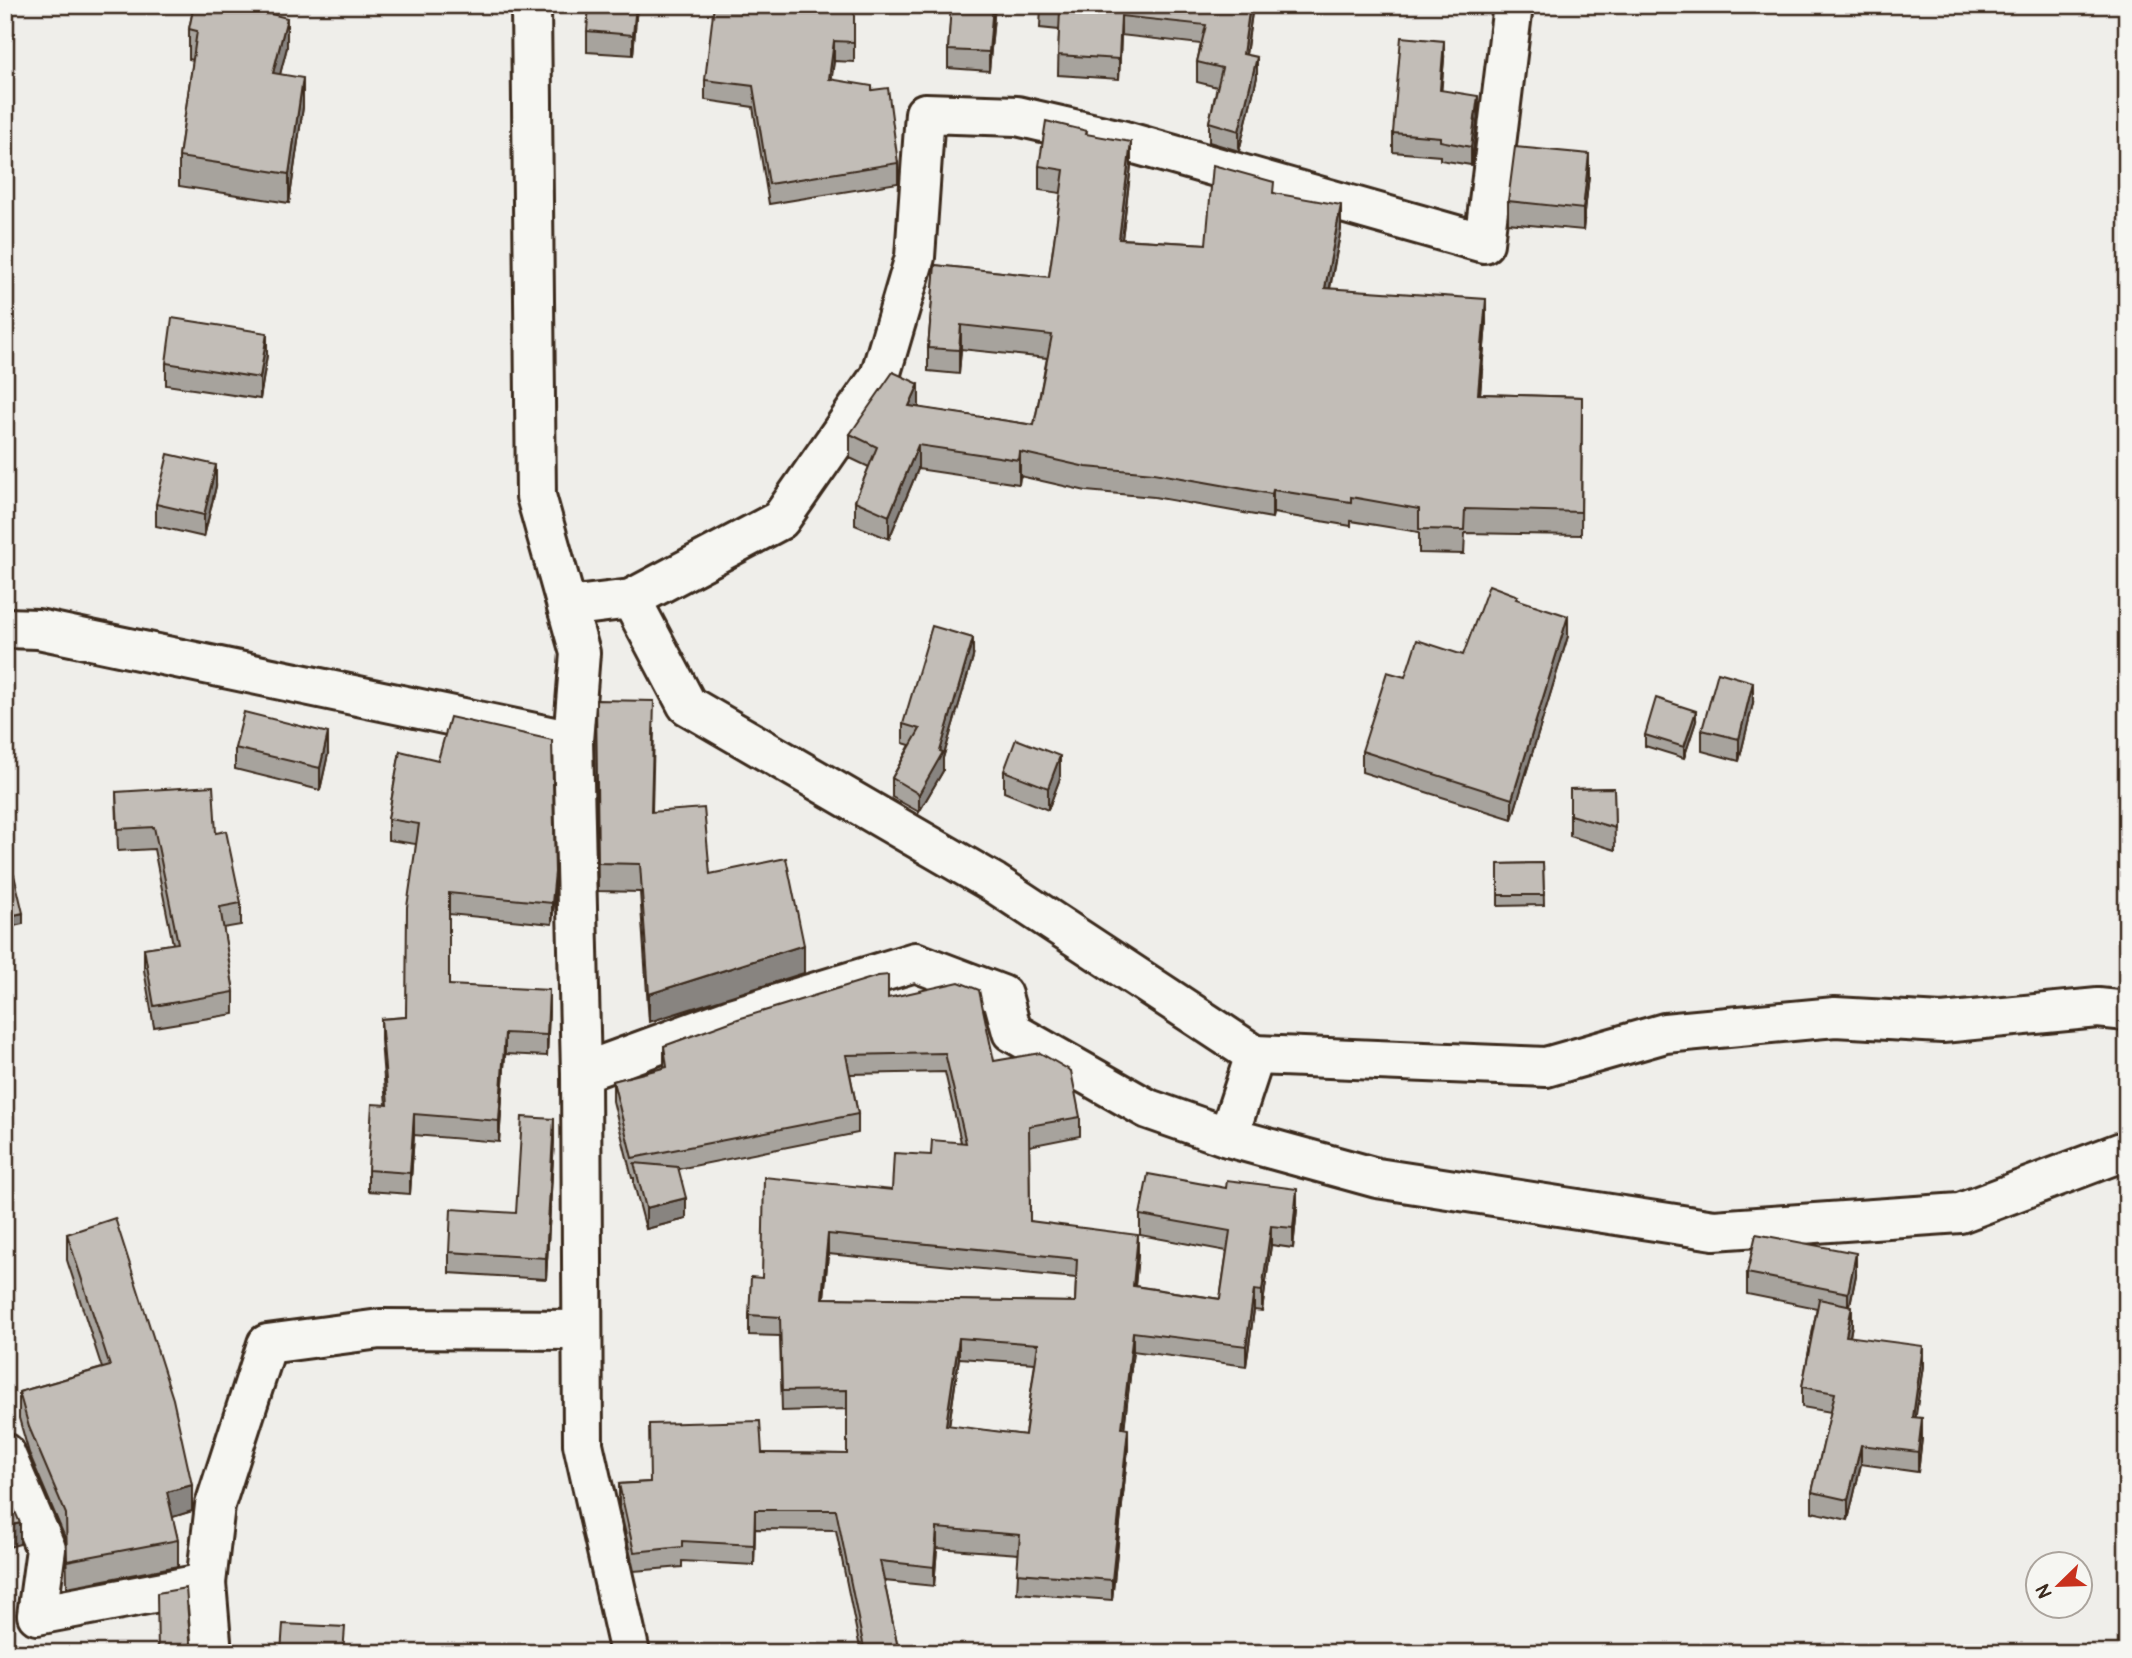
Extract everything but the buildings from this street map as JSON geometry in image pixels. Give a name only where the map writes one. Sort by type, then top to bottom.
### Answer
[{"type":"street","points":[[531,5],[536,496],[580,653],[573,741],[581,1073],[583,1444],[630,1653]]},
{"type":"street","points":[[567,607],[631,599],[780,520],[880,376],[915,257],[925,113],[1017,116],[1121,140],[1484,243],[1513,5]]},
{"type":"street","points":[[631,599],[687,705],[993,883],[1255,1055],[1546,1067],[1665,1033],[1835,1017],[1942,1023],[2098,1008],[2127,1011]]},
{"type":"street","points":[[5,628],[38,629],[573,741]]},
{"type":"street","points":[[581,1073],[731,1018],[915,962],[1002,995],[1012,1032],[1148,1109],[1228,1137],[1377,1178],[1714,1230],[1960,1213],[2127,1150]]},
{"type":"street","points":[[1228,1137],[1255,1055]]},
{"type":"street","points":[[212,1653],[206,1583],[215,1505],[267,1344],[380,1329],[582,1330]]},
{"type":"street","points":[[5,1452],[46,1549],[37,1615],[206,1583]]}]
